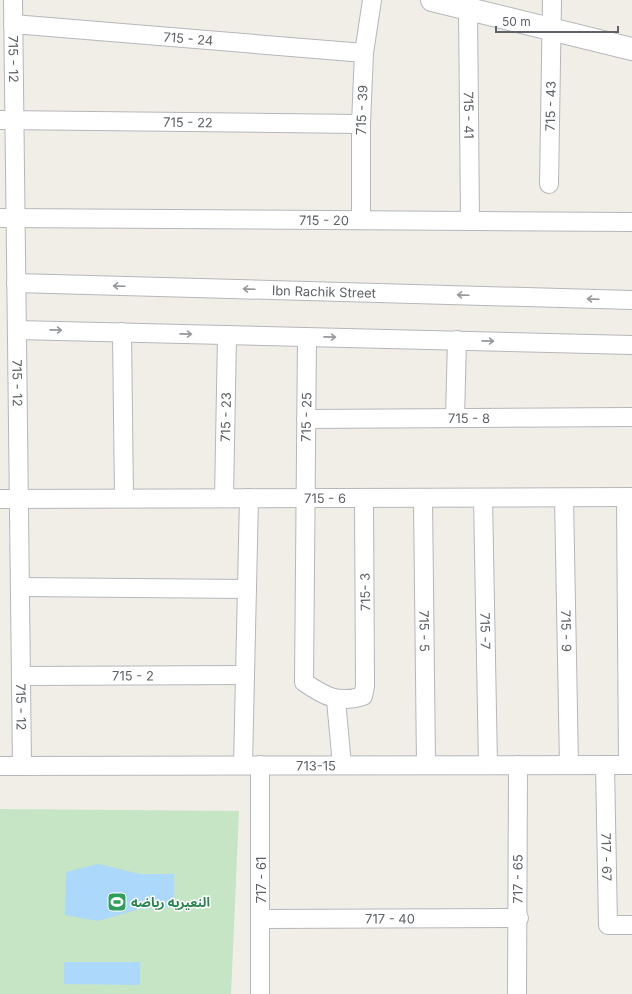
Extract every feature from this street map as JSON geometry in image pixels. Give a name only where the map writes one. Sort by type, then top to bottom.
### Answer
[{"type":"street","name":"715 - 12","points":[[13,0],[7,120],[8,218],[16,283],[22,766]]},
{"type":"street","name":"715 - 39","points":[[361,220],[361,124],[364,53],[372,0]]},
{"type":"street","points":[[432,0],[632,49]]},
{"type":"street","name":"715 - 43","points":[[549,184],[550,29],[552,0]]},
{"type":"street","name":"715 - 41","points":[[468,10],[470,220]]},
{"type":"street","name":"715 - 24","points":[[13,24],[364,53]]},
{"type":"street","name":"715 - 22","points":[[7,120],[361,124]]},
{"type":"street","name":"715 - 20","points":[[8,218],[632,222]]},
{"type":"street","name":"Ibn Rachik Street","points":[[16,283],[632,300]]},
{"type":"street","points":[[17,330],[632,344]]},
{"type":"street","points":[[122,332],[124,498]]},
{"type":"street","name":"715 - 23","points":[[224,498],[227,335]]},
{"type":"street","name":"715 - 25","points":[[307,337],[304,682],[318,692],[336,700]]},
{"type":"street","points":[[455,417],[457,340]]},
{"type":"street","name":"715 - 8","points":[[306,419],[632,417]]},
{"type":"street","points":[[629,497],[630,764]]},
{"type":"street","name":"715 - 6","points":[[0,499],[629,497]]},
{"type":"street","points":[[242,765],[249,498]]},
{"type":"street","name":"715- 3","points":[[336,700],[354,699],[363,696],[366,686],[364,498]]},
{"type":"street","name":"715 - 5","points":[[423,498],[426,765]]},
{"type":"street","name":"715 -7","points":[[483,498],[488,765]]},
{"type":"street","name":"715 - 9","points":[[564,498],[569,765]]},
{"type":"street","points":[[20,587],[247,589]]},
{"type":"street","name":"715 - 2","points":[[21,676],[245,675]]},
{"type":"street","points":[[336,700],[342,765]]},
{"type":"street","name":"713-15","points":[[0,766],[630,764]]},
{"type":"street","name":"717 - 61","points":[[260,765],[260,994]]},
{"type":"street","name":"717 - 65","points":[[517,994],[517,929],[519,918],[518,765]]},
{"type":"street","name":"717 - 67","points":[[605,765],[608,926],[632,925]]},
{"type":"street","name":"717 - 40","points":[[261,919],[519,918]]},
{"type":"green space","name":"النعيريه رياضه","points":[[0,809],[239,811],[231,994],[0,994]]},
{"type":"water","points":[[98,864],[140,874],[174,874],[174,907],[139,909],[98,921],[65,915],[66,872]]},
{"type":"water","points":[[64,962],[140,962],[140,985],[64,984]]},
{"type":"place","name":"النعيريه رياضه","points":[[117,902]]}]
